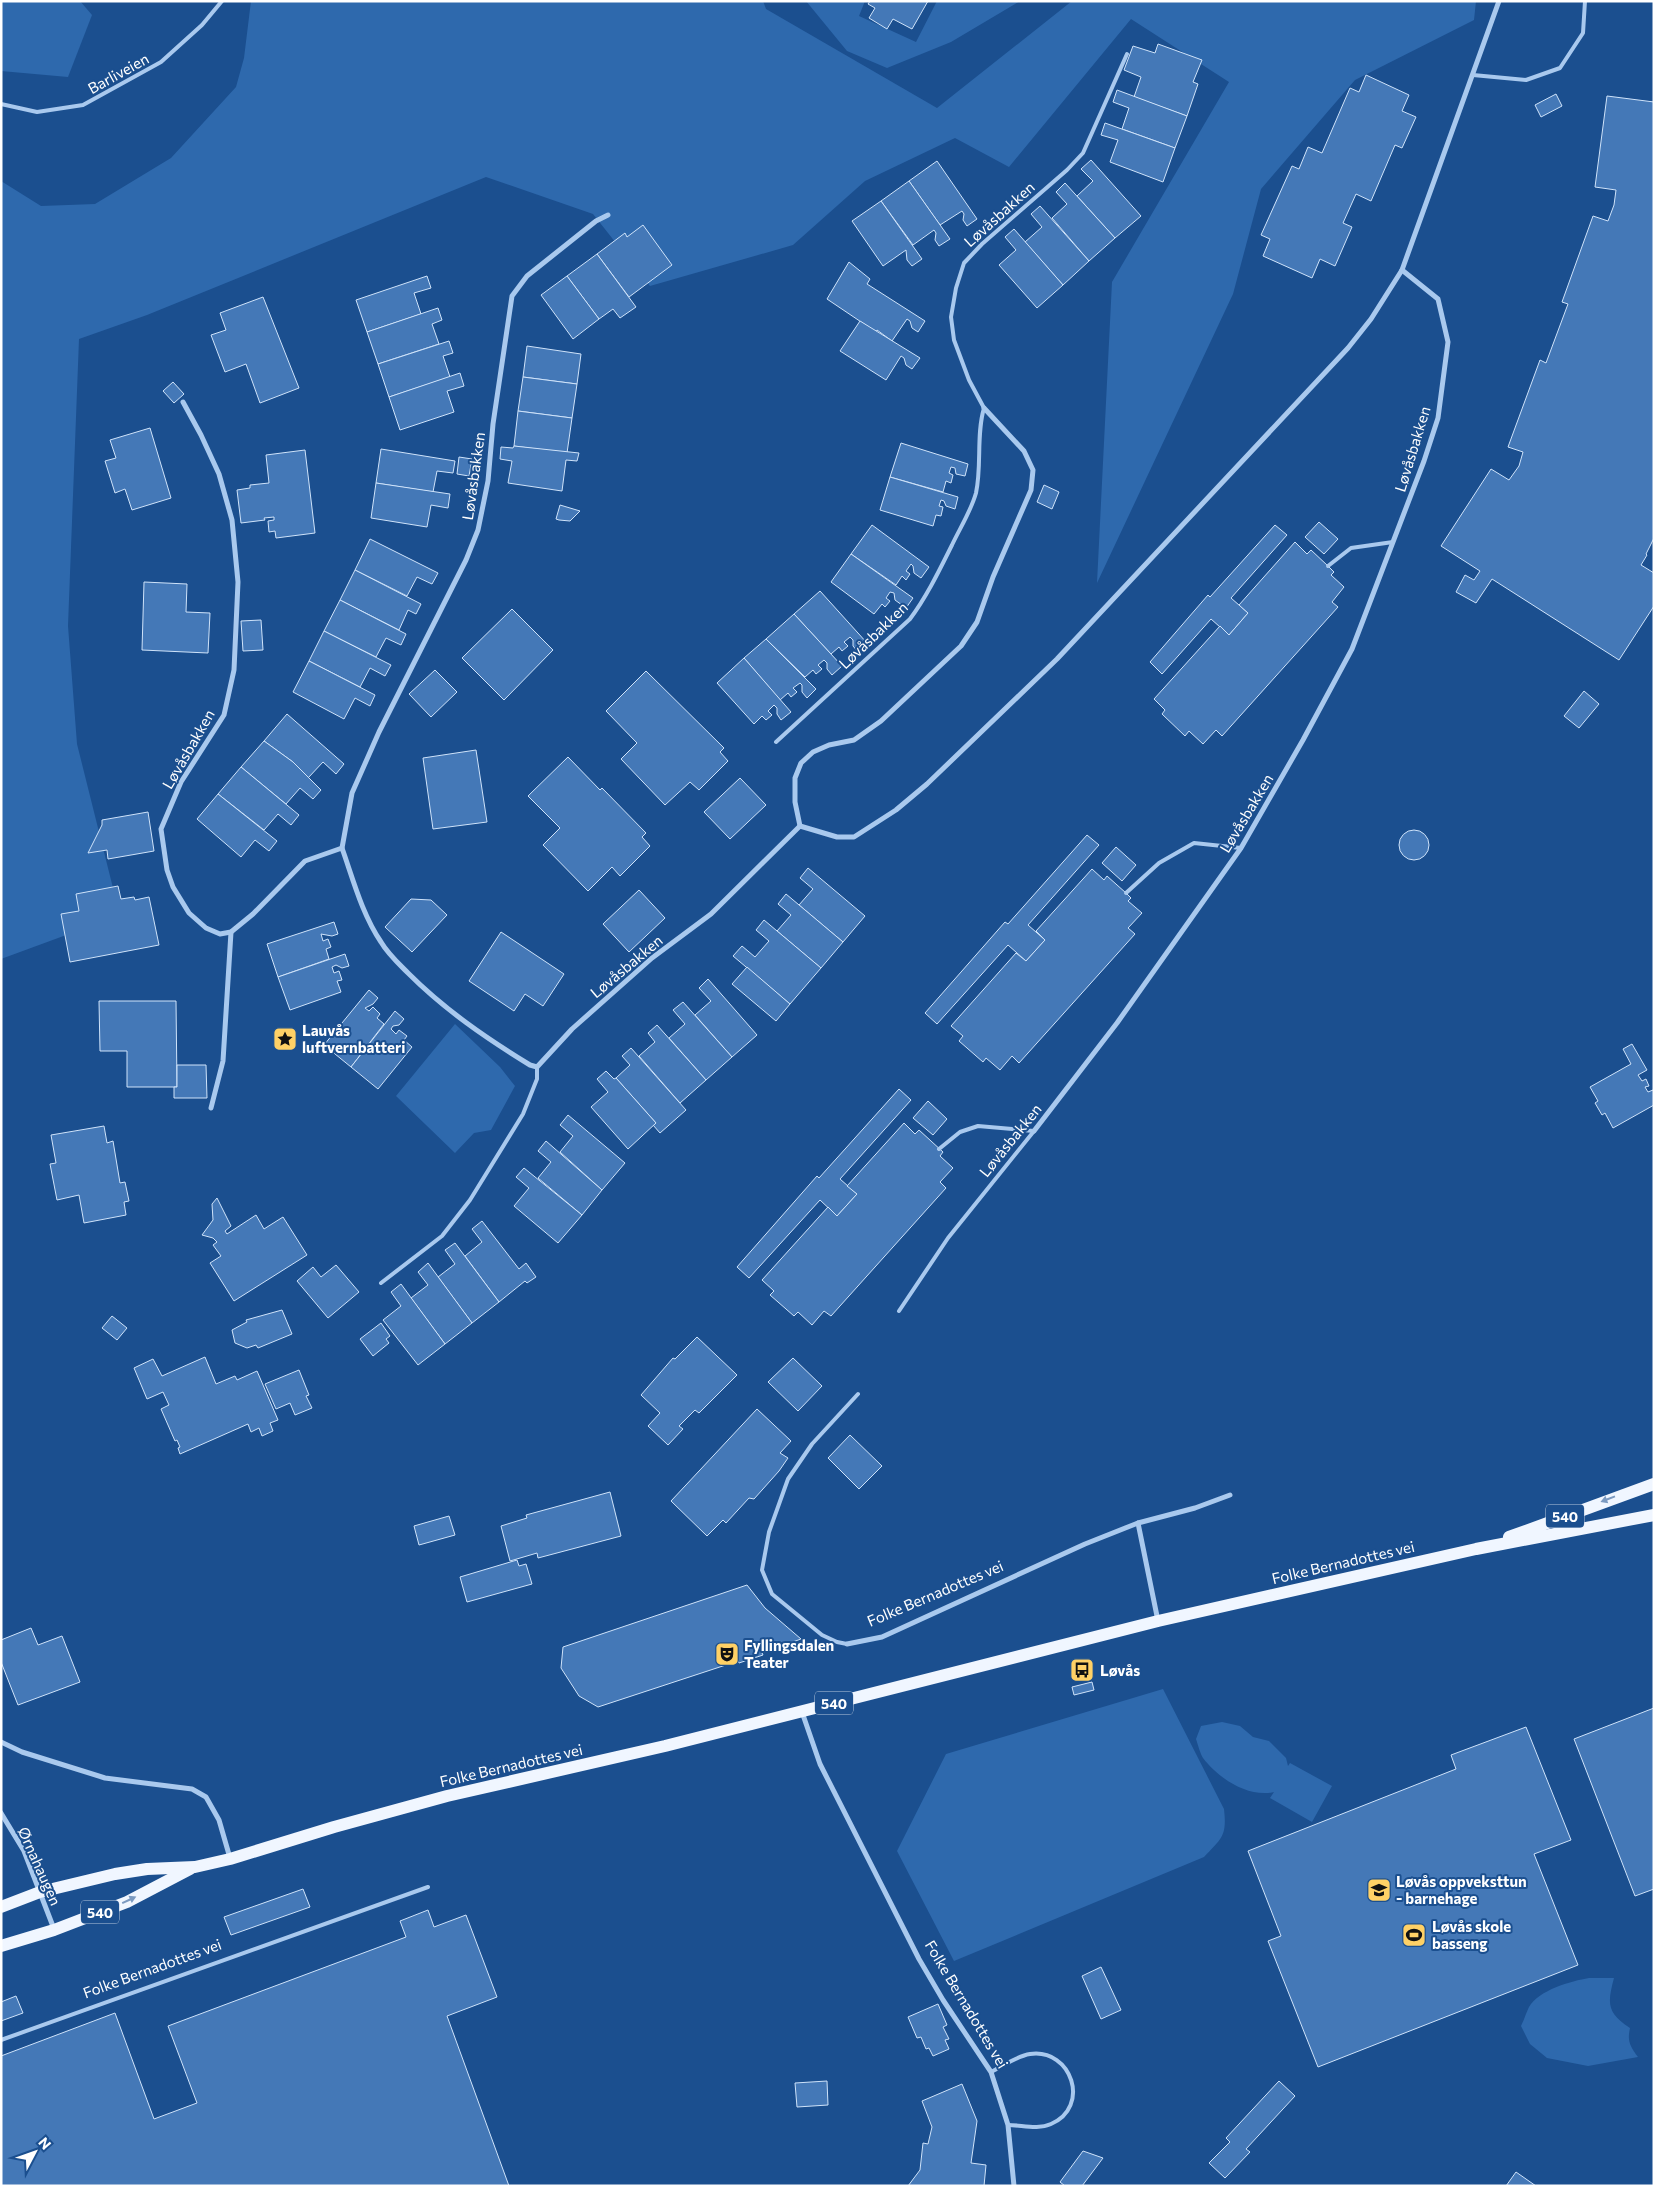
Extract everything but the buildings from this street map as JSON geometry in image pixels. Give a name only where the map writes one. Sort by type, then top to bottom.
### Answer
[{"type":"main road","name":"Folke Bernadottes vei","points":[[1476,1549],[1654,1484]]},
{"type":"main road","name":"Folke Bernadottes vei","points":[[1,1907],[40,1892],[115,1874],[147,1869],[195,1867],[334,1826],[447,1796],[802,1712],[1158,1621],[1476,1549],[1654,1514]]},
{"type":"main road","name":"Folke Bernadottes vei","points":[[1,1946],[54,1930],[127,1902],[195,1867]]},
{"type":"street","points":[[800,826],[837,837],[854,837],[896,810],[956,757],[1057,659],[1348,348],[1371,319],[1402,270],[1499,1]]},
{"type":"street","name":"Løvåsbakken","points":[[608,215],[596,222],[527,276],[512,296],[493,424],[488,481],[478,530],[466,560],[379,732],[352,793],[342,848],[362,906],[381,943],[396,961],[425,990],[485,1037],[530,1065],[537,1067],[572,1029],[652,958],[711,914],[800,826],[795,802],[795,778],[801,763],[813,752],[829,745],[854,740],[881,722],[961,646],[976,622],[993,577],[1031,490],[1033,470],[1024,451],[984,408]]},
{"type":"street","name":"Løvåsbakken","points":[[1034,1131],[1117,1023],[1241,848],[1303,740],[1352,648],[1424,462],[1438,418],[1448,342],[1438,299],[1402,270]]},
{"type":"street","name":"Løvåsbakken","points":[[183,402],[202,435],[219,474],[232,520],[238,582],[234,660],[224,715],[181,782],[161,829],[167,870],[173,887],[189,913],[206,928],[220,934],[231,932]]},
{"type":"street","points":[[211,1108],[223,1061],[231,932],[253,914],[305,861],[342,848]]},
{"type":"street","name":"Folke Bernadottes vei","points":[[847,1644],[882,1637],[1085,1544],[1138,1523],[1195,1508],[1230,1495]]},
{"type":"street","points":[[1138,1523],[1158,1621]]},
{"type":"street","name":"Folke Bernadottes vei","points":[[802,1712],[820,1764],[918,1959],[991,2072],[1008,2125],[1014,2186]]},
{"type":"street","points":[[1,1742],[22,1752],[105,1778],[192,1789],[206,1797],[219,1820],[230,1858]]},
{"type":"street","name":"Ørnahaugen","points":[[1,1813],[24,1851],[54,1930]]},
{"type":"lane","name":"Barliveien","points":[[1,104],[37,112],[83,105],[161,62],[202,25],[222,1]]},
{"type":"lane","points":[[1473,76],[1526,80],[1560,68],[1583,34],[1585,1]]},
{"type":"lane","name":"Løvåsbakken","points":[[776,742],[910,619],[923,602],[967,516],[976,492],[980,458],[981,418],[984,408],[969,380],[954,340],[951,317],[956,288],[964,263],[982,244],[1067,170],[1083,153],[1127,54]]},
{"type":"lane","points":[[1328,566],[1351,548],[1393,542]]},
{"type":"lane","points":[[1126,893],[1159,863],[1194,843],[1241,848]]},
{"type":"lane","points":[[381,1283],[442,1236],[470,1200],[523,1114],[537,1079],[537,1067]]},
{"type":"lane","points":[[939,1149],[960,1132],[978,1126],[1034,1131]]},
{"type":"lane","name":"Løvåsbakken","points":[[899,1310],[948,1238],[1034,1131]]},
{"type":"lane","name":"Folke Bernadottes vei","points":[[847,1644],[837,1642],[822,1635],[772,1594],[762,1570],[769,1532],[788,1479],[812,1444],[858,1394]]},
{"type":"lane","name":"Folke Bernadottes vei","points":[[1,2040],[428,1887]]},
{"type":"lane","points":[[991,2072],[1028,2054],[1040,2053],[1052,2057],[1063,2064],[1070,2074],[1074,2086],[1073,2098],[1068,2110],[1060,2119],[1050,2125],[1037,2127],[1008,2125]]},
{"type":"shaded area","points":[[1,1],[80,1],[92,15],[68,77],[1,71]]},
{"type":"shaded area","points":[[251,1],[763,1],[766,9],[937,108],[1072,1],[1476,1],[1474,20],[1355,80],[1261,189],[1233,294],[1097,583],[1112,282],[1229,82],[1131,19],[1009,167],[955,138],[865,181],[793,245],[650,286],[593,214],[486,177],[147,315],[79,339],[68,626],[77,744],[114,892],[107,920],[1,959],[1,181],[41,206],[95,204],[171,158],[236,87],[244,58]]},
{"type":"shaded area","points":[[806,1],[865,1],[859,16],[916,42],[937,1],[1020,1],[951,42],[887,68],[847,51]]},
{"type":"shaded area","points":[[455,1024],[500,1067],[515,1086],[491,1130],[474,1133],[455,1153],[396,1096]]},
{"type":"shaded area","points":[[1163,1689],[1224,1809],[1225,1825],[1219,1841],[1204,1857],[954,1961],[897,1851],[946,1754]]},
{"type":"shaded area","points":[[1222,1722],[1240,1726],[1253,1737],[1269,1741],[1286,1758],[1288,1766],[1290,1763],[1332,1786],[1312,1822],[1270,1798],[1274,1792],[1254,1792],[1234,1785],[1209,1765],[1202,1756],[1196,1739],[1201,1726]]},
{"type":"shaded area","points":[[1589,1978],[1614,1978],[1610,1995],[1611,2007],[1617,2018],[1630,2028],[1630,2043],[1638,2057],[1588,2066],[1547,2058],[1530,2044],[1521,2026],[1529,2007],[1534,2001],[1556,1987]]},
{"type":"place","name":"Lauvås luftvernbatteri","points":[[285,1039]]},
{"type":"place","name":"Fyllingsdalen Teater","points":[[727,1654]]},
{"type":"place","name":"Løvås","points":[[1082,1670]]},
{"type":"place","name":"Løvås oppveksttun - barnehage","points":[[1379,1890]]},
{"type":"place","name":"Løvås skole basseng","points":[[1414,1935]]}]
